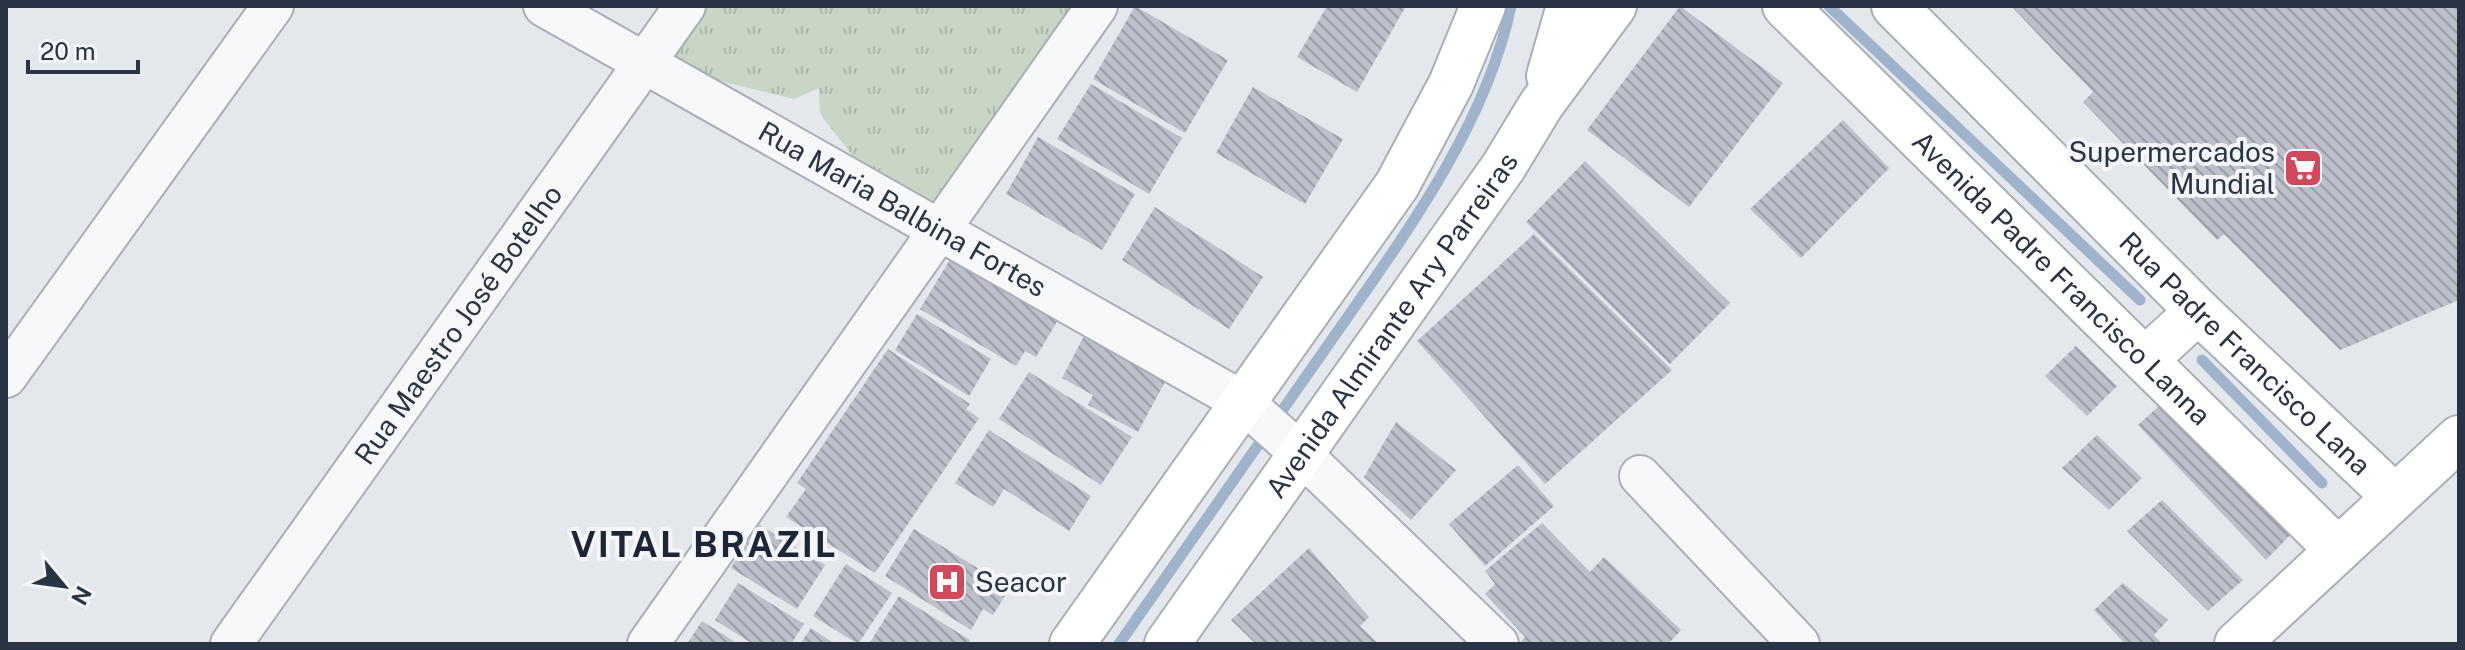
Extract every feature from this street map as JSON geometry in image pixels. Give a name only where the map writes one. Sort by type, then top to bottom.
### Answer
[{"type":"main road","name":"Avenida Almirante Ary Parreiras","points":[[1167,644],[1272,429],[1451,84],[1483,6]]},
{"type":"main road","points":[[1541,105],[1569,6]]},
{"type":"main road","name":"Avenida Almirante Ary Parreiras","points":[[1072,644],[1272,429],[1504,166],[1541,105],[1614,6]]},
{"type":"main road","name":"Avenida Padre Francisco Lanna","points":[[1785,6],[2338,550]]},
{"type":"main road","name":"Rua Padre Francisco Lana","points":[[1894,6],[2198,311],[2395,497]]},
{"type":"main road","points":[[2145,360],[2198,311]]},
{"type":"main road","points":[[2237,644],[2459,438]]},
{"type":"street","points":[[6,377],[273,6]]},
{"type":"street","name":"Rua Maria Balbina Fortes","points":[[544,6],[940,230],[1272,429],[1498,644]]},
{"type":"street","name":"Rua Maestro José Botelho","points":[[231,644],[685,6]]},
{"type":"street","points":[[648,644],[1097,6]]},
{"type":"street","points":[[1640,476],[1799,644]]},
{"type":"green space","points":[[685,6],[1097,6],[940,230],[889,202],[823,118],[819,88],[794,99],[645,63]]},
{"type":"building","points":[[1135,6],[1228,60],[1185,133],[1093,79]]},
{"type":"building","points":[[1323,6],[1406,6],[1357,92],[1297,57],[1326,8]]},
{"type":"building","points":[[1680,6],[1783,83],[1689,207],[1587,130]]},
{"type":"building","name":"Supermercados Mundial","points":[[2011,6],[2459,6],[2459,300],[2340,350],[2224,234],[2217,240],[2083,102],[2093,92]]},
{"type":"building","points":[[1091,84],[1182,138],[1149,194],[1057,139]]},
{"type":"building","points":[[1253,87],[1343,139],[1305,204],[1216,153]]},
{"type":"building","points":[[1843,120],[1889,168],[1801,258],[1750,209]]},
{"type":"building","points":[[1038,137],[1135,194],[1102,250],[1006,194]]},
{"type":"building","points":[[1585,161],[1730,303],[1670,364],[1526,222]]},
{"type":"building","points":[[1155,207],[1263,277],[1229,329],[1122,260]]},
{"type":"building","points":[[1534,234],[1672,370],[1545,484],[1417,341]]},
{"type":"building","points":[[954,253],[1061,315],[1036,357],[1025,351],[1016,366],[920,309]]},
{"type":"building","points":[[917,314],[991,359],[969,396],[895,350]]},
{"type":"building","points":[[1084,336],[1166,380],[1138,432],[1088,405],[1093,395],[1062,378]]},
{"type":"building","points":[[2076,346],[2117,386],[2087,416],[2045,376]]},
{"type":"building","points":[[888,349],[970,404],[966,409],[979,418],[875,573],[786,517],[806,489],[797,483]]},
{"type":"building","points":[[1029,372],[1132,437],[1101,485],[999,419]]},
{"type":"building","points":[[2160,405],[2292,533],[2266,560],[2138,425]]},
{"type":"building","points":[[1396,422],[1456,470],[1411,520],[1364,477]]},
{"type":"building","points":[[989,430],[1091,496],[1069,531],[1004,489],[993,507],[955,483]]},
{"type":"building","points":[[2097,435],[2142,478],[2109,510],[2062,468]]},
{"type":"building","points":[[1518,465],[1554,506],[1485,566],[1449,524]]},
{"type":"building","points":[[2162,500],[2243,580],[2208,611],[2127,531]]},
{"type":"building","points":[[1542,523],[1590,572],[1604,557],[1681,630],[1670,642],[1672,644],[1519,644],[1525,637],[1485,594],[1495,584],[1485,571]]},
{"type":"building","points":[[758,524],[825,565],[797,609],[731,568]]},
{"type":"building","name":"Seacor","points":[[914,529],[1010,588],[993,615],[983,609],[971,630],[885,576]]},
{"type":"building","points":[[1309,548],[1369,617],[1360,626],[1379,644],[1256,644],[1231,620]]},
{"type":"building","points":[[846,564],[892,593],[858,644],[813,616]]},
{"type":"building","points":[[738,583],[804,624],[791,644],[753,644],[715,620]]},
{"type":"building","points":[[2123,583],[2168,620],[2154,635],[2162,644],[2125,644],[2094,610]]},
{"type":"building","points":[[899,596],[970,640],[968,644],[869,644]]},
{"type":"building","points":[[702,621],[738,644],[687,644]]},
{"type":"building","points":[[811,628],[835,644],[800,644]]},
{"type":"waterway","points":[[1119,644],[1383,266],[1436,184],[1481,97],[1499,52],[1511,6]]},
{"type":"waterway","points":[[1829,6],[2140,300]]},
{"type":"waterway","points":[[2202,360],[2322,483]]},
{"type":"place","name":"Supermercados Mundial","points":[[2303,168]]},
{"type":"place","name":"Seacor","points":[[947,582]]},
{"type":"district","name":"VITAL BRAZIL","points":[[704,544]]}]
